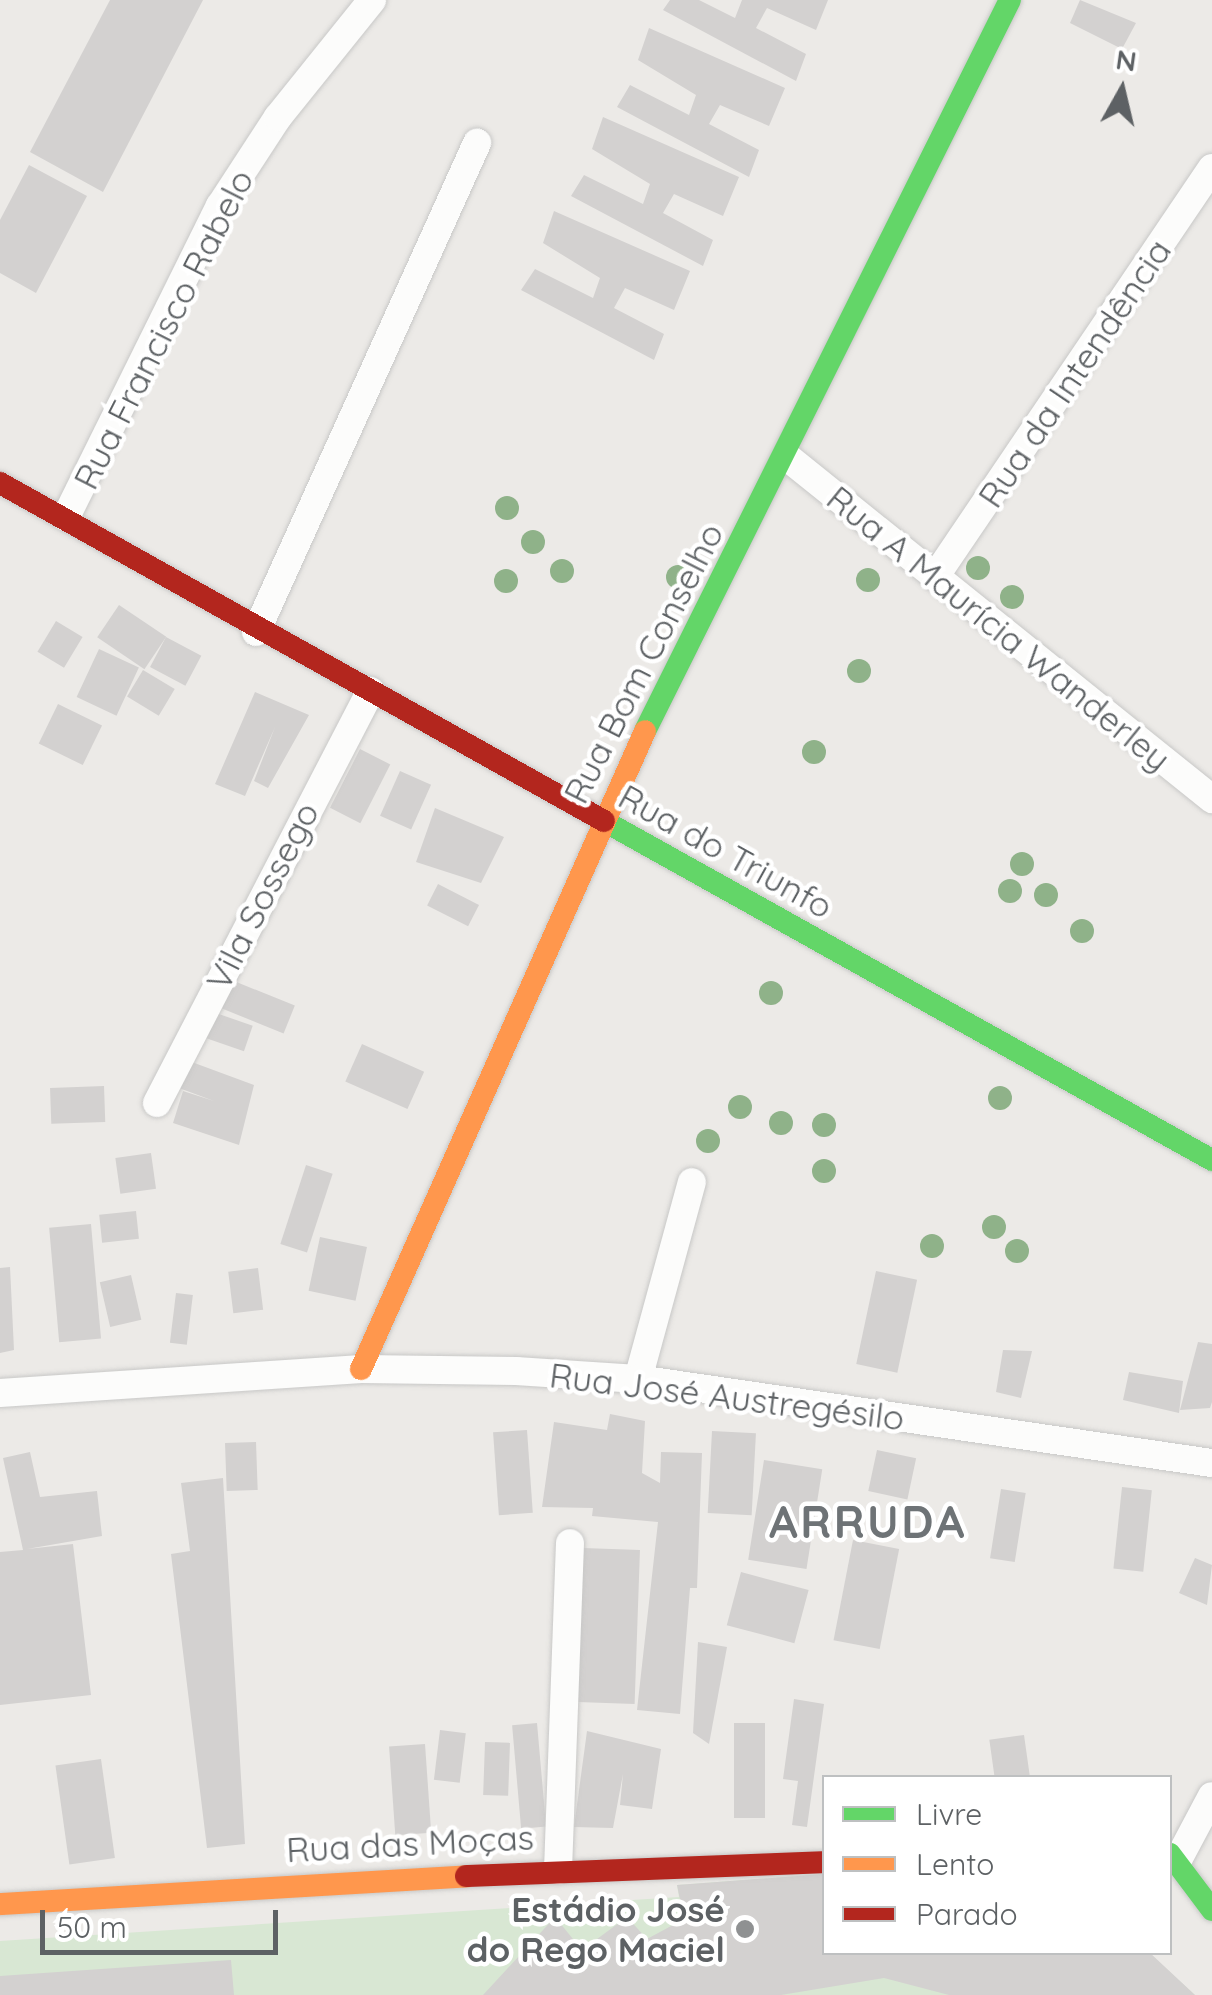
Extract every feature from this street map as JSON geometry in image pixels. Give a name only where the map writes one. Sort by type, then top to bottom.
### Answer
[{"type":"street","name":"Rua Francisco Rabelo","points":[[66,517],[220,206],[278,117],[372,0]]},
{"type":"street","name":"Rua Bom Conselho","points":[[361,1369],[600,822],[787,456],[1010,0]]},
{"type":"street","points":[[256,632],[477,143]]},
{"type":"street","name":"Rua da Intendência","points":[[935,577],[1212,168]]},
{"type":"street","name":"Rua A Maurícia Wanderley","points":[[787,456],[1212,799]]},
{"type":"street","name":"Rua do Triunfo","points":[[0,483],[66,517],[256,632],[370,691],[1212,1160]]},
{"type":"street","name":"Vila Sossego","points":[[157,1103],[370,691]]},
{"type":"street","points":[[638,1379],[692,1182]]},
{"type":"street","name":"Rua José Austregésilo","points":[[0,1393],[361,1369],[638,1379],[1212,1463]]},
{"type":"street","points":[[558,1870],[570,1543]]},
{"type":"street","points":[[1212,1796],[1174,1856],[1212,1910]]},
{"type":"street","name":"Rua das Moças","points":[[0,1904],[558,1870],[822,1862]]},
{"type":"green space","points":[[822,1874],[822,1955],[1151,1955],[1195,1995],[0,1995],[0,1941],[679,1897],[677,1885]]},
{"type":"building","points":[[110,0],[203,0],[103,192],[30,152]]},
{"type":"building","points":[[670,0],[699,0],[735,18],[742,0],[828,0],[816,30],[767,8],[756,28],[806,54],[796,81],[663,10]]},
{"type":"building","points":[[1080,0],[1136,23],[1122,49],[1070,23]]},
{"type":"building","points":[[649,28],[785,88],[769,126],[720,105],[709,124],[759,150],[749,177],[617,107],[630,85],[689,115],[696,95],[638,60]]},
{"type":"building","points":[[603,117],[739,177],[723,216],[674,194],[663,213],[713,240],[703,266],[571,196],[584,175],[643,204],[650,184],[592,149]]},
{"type":"building","points":[[29,165],[87,196],[36,293],[0,273],[0,220]]},
{"type":"building","points":[[554,211],[690,271],[674,310],[625,288],[614,308],[664,334],[654,360],[521,290],[535,269],[593,298],[600,278],[543,243]]},
{"type":"building","points":[[119,605],[166,637],[144,669],[97,637]]},
{"type":"building","points":[[56,621],[83,637],[64,668],[37,652]]},
{"type":"building","points":[[166,637],[201,656],[185,686],[150,667]]},
{"type":"building","points":[[99,649],[139,668],[116,716],[77,697]]},
{"type":"building","points":[[143,670],[175,689],[159,716],[127,697]]},
{"type":"building","points":[[255,692],[309,715],[268,788],[254,781],[275,727],[245,796],[215,784]]},
{"type":"building","points":[[58,704],[102,725],[83,765],[39,744]]},
{"type":"building","points":[[360,749],[390,764],[360,823],[330,808]]},
{"type":"building","points":[[400,771],[431,785],[411,830],[380,816]]},
{"type":"building","points":[[435,808],[504,837],[481,883],[416,862]]},
{"type":"building","points":[[438,884],[479,905],[468,926],[427,905]]},
{"type":"building","points":[[229,979],[295,1006],[284,1033],[218,1007]]},
{"type":"building","points":[[213,1012],[253,1026],[244,1051],[204,1038]]},
{"type":"building","points":[[362,1044],[424,1072],[407,1109],[345,1081]]},
{"type":"building","points":[[189,1061],[254,1085],[239,1145],[173,1123],[183,1091],[214,1101],[179,1088]]},
{"type":"building","points":[[104,1086],[105,1122],[51,1124],[50,1088]]},
{"type":"building","points":[[151,1153],[156,1189],[120,1194],[115,1158]]},
{"type":"building","points":[[306,1165],[333,1174],[307,1253],[280,1244]]},
{"type":"building","points":[[136,1211],[139,1239],[102,1243],[99,1215]]},
{"type":"building","points":[[91,1224],[101,1339],[59,1342],[49,1228]]},
{"type":"building","points":[[320,1237],[367,1247],[356,1301],[309,1291]]},
{"type":"building","points":[[10,1267],[14,1350],[0,1353],[0,1268]]},
{"type":"building","points":[[258,1268],[263,1310],[233,1313],[228,1272]]},
{"type":"building","points":[[876,1271],[917,1280],[897,1373],[856,1364]]},
{"type":"building","points":[[131,1275],[141,1320],[110,1327],[100,1282]]},
{"type":"building","points":[[176,1293],[193,1295],[187,1345],[170,1343]]},
{"type":"building","points":[[1198,1342],[1212,1344],[1212,1402],[1210,1408],[1180,1410]]},
{"type":"building","points":[[1003,1350],[1032,1351],[1021,1398],[996,1392]]},
{"type":"building","points":[[1129,1372],[1183,1381],[1179,1413],[1123,1400]]},
{"type":"building","points":[[610,1414],[645,1421],[642,1473],[660,1483],[661,1452],[702,1453],[697,1588],[690,1588],[680,1714],[637,1710],[658,1522],[592,1516],[593,1508],[542,1507],[554,1422],[607,1430]]},
{"type":"building","points":[[527,1430],[533,1513],[499,1515],[493,1432]]},
{"type":"building","points":[[712,1431],[756,1433],[752,1515],[708,1513]]},
{"type":"building","points":[[256,1442],[258,1490],[227,1491],[225,1443]]},
{"type":"building","points":[[877,1450],[916,1458],[907,1499],[868,1491]]},
{"type":"building","points":[[30,1452],[40,1497],[97,1491],[102,1536],[27,1549],[73,1544],[91,1695],[0,1705],[0,1552],[23,1550],[3,1458]]},
{"type":"building","points":[[764,1460],[822,1469],[806,1569],[748,1560]]},
{"type":"building","points":[[223,1478],[245,1844],[207,1848],[171,1554],[190,1551],[181,1483]]},
{"type":"building","points":[[1122,1487],[1152,1490],[1143,1572],[1113,1569]]},
{"type":"building","points":[[1001,1489],[1026,1493],[1015,1562],[990,1558]]},
{"type":"building","points":[[853,1540],[899,1549],[880,1649],[834,1640]]},
{"type":"building","points":[[583,1548],[640,1550],[635,1704],[578,1702]]},
{"type":"building","points":[[1195,1558],[1212,1565],[1207,1605],[1179,1593]]},
{"type":"building","points":[[741,1572],[809,1590],[794,1643],[727,1625]]},
{"type":"building","points":[[698,1642],[727,1647],[709,1744],[693,1733]]},
{"type":"building","points":[[794,1699],[824,1704],[807,1827],[792,1825],[798,1781],[783,1779]]},
{"type":"building","points":[[537,1723],[546,1827],[521,1829],[512,1725]]},
{"type":"building","points":[[734,1723],[765,1723],[765,1818],[734,1818]]},
{"type":"building","points":[[440,1730],[466,1733],[460,1783],[434,1780]]},
{"type":"building","points":[[587,1731],[661,1749],[652,1809],[620,1805],[623,1774],[613,1828],[574,1827]]},
{"type":"building","points":[[1024,1735],[1030,1775],[994,1775],[989,1740]]},
{"type":"building","points":[[485,1742],[510,1743],[508,1796],[483,1795]]},
{"type":"building","points":[[425,1744],[431,1833],[395,1835],[389,1747]]},
{"type":"building","points":[[101,1759],[115,1858],[69,1864],[55,1765]]},
{"type":"building","name":"Estádio José do Rego Maciel","points":[[822,1874],[822,1955],[1152,1955],[1195,1995],[949,1995],[884,1978],[781,1995],[483,1995],[555,1917],[582,1950],[627,1917],[647,1939],[684,1919],[677,1885]]},
{"type":"building","points":[[231,1960],[234,1995],[0,1995],[0,1976]]},
{"type":"traffic: fast","points":[[645,731],[1010,0]]},
{"type":"traffic: fast","points":[[604,821],[1212,1160]]},
{"type":"traffic: fast","points":[[1172,1857],[1212,1910]]},
{"type":"traffic: slow","points":[[361,1369],[645,731]]},
{"type":"traffic: slow","points":[[0,1904],[466,1876]]},
{"type":"traffic: jam","points":[[0,483],[604,821]]},
{"type":"traffic: jam","points":[[466,1876],[822,1862]]},
{"type":"place","name":"Estádio José do Rego Maciel","points":[[745,1929]]},
{"type":"district","name":"ARRUDA","points":[[868,1522]]}]
